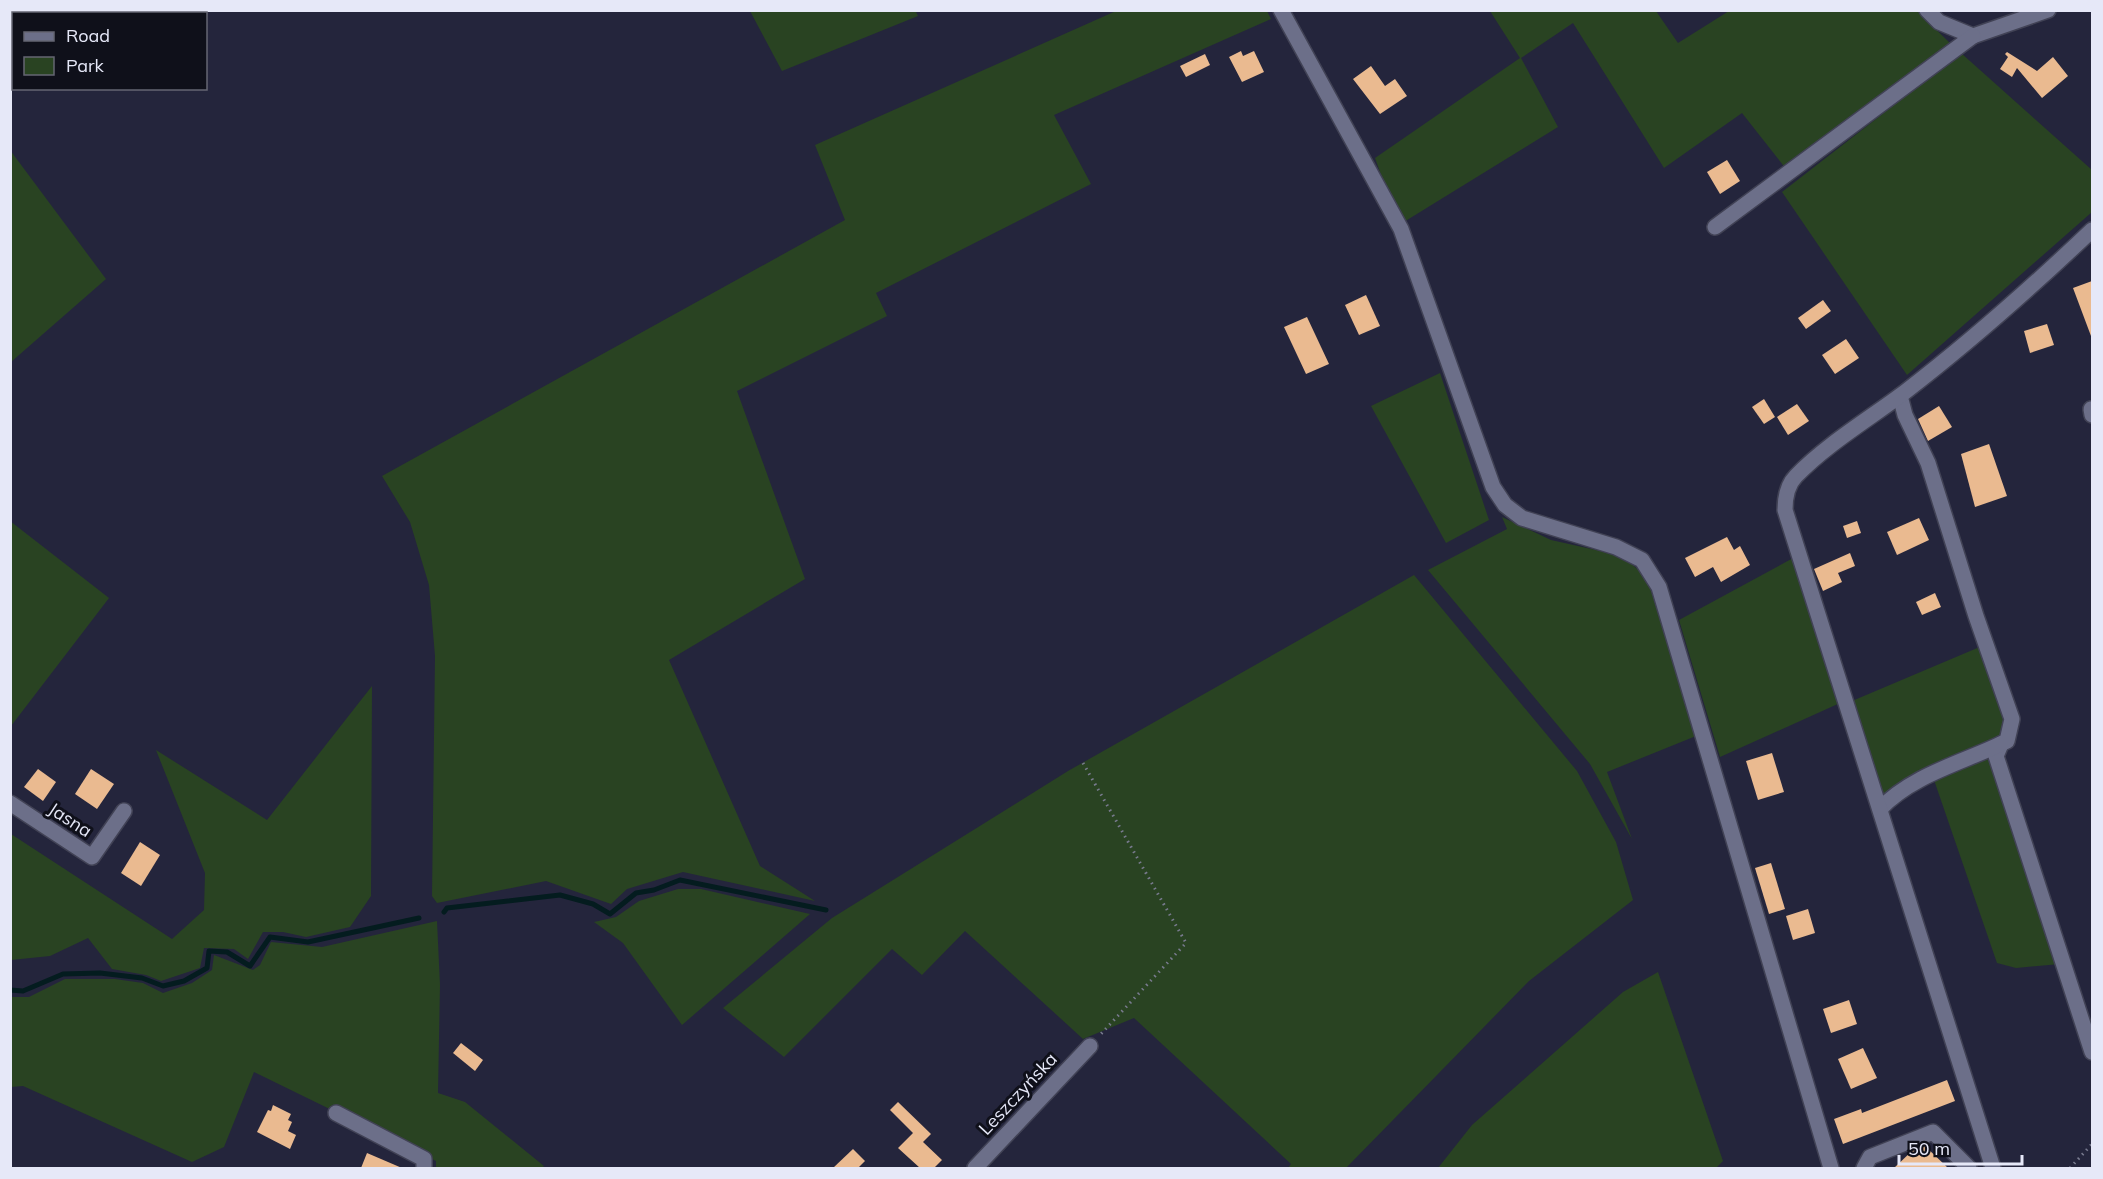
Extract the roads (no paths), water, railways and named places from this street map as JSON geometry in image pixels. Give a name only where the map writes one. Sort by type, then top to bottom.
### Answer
[{"type":"street","points":[[1281,10],[1401,229],[1493,487],[1505,505],[1522,518],[1579,538],[1616,547],[1642,560],[1659,587],[1831,1168]]},
{"type":"street","points":[[1927,10],[1939,22],[1973,36]]},
{"type":"street","points":[[1715,227],[1973,36],[2048,10]]},
{"type":"street","points":[[1994,1168],[1785,510],[1785,497],[1794,478],[1900,396],[2058,263],[2092,230]]},
{"type":"street","points":[[1880,809],[1891,798],[1919,780],[2007,741],[2012,718],[1976,616],[1928,463],[1905,415],[1900,396]]},
{"type":"street","points":[[2001,744],[1996,756],[2092,1052]]},
{"type":"street","name":"Jasna","points":[[10,804],[92,857],[124,811]]},
{"type":"street","name":"Leszczyńska","points":[[975,1168],[1090,1046]]},
{"type":"street","points":[[336,1113],[424,1160],[424,1168]]},
{"type":"street","points":[[1864,1168],[1870,1157],[1933,1132],[1969,1168]]},
{"type":"waterway","points":[[444,912],[447,908],[560,895],[593,904],[610,914],[636,893],[654,890],[680,880],[826,910]]},
{"type":"waterway","points":[[10,990],[23,991],[63,974],[100,973],[142,978],[163,986],[184,981],[207,968],[209,951],[227,952],[250,966],[270,937],[308,942],[419,918]]}]
